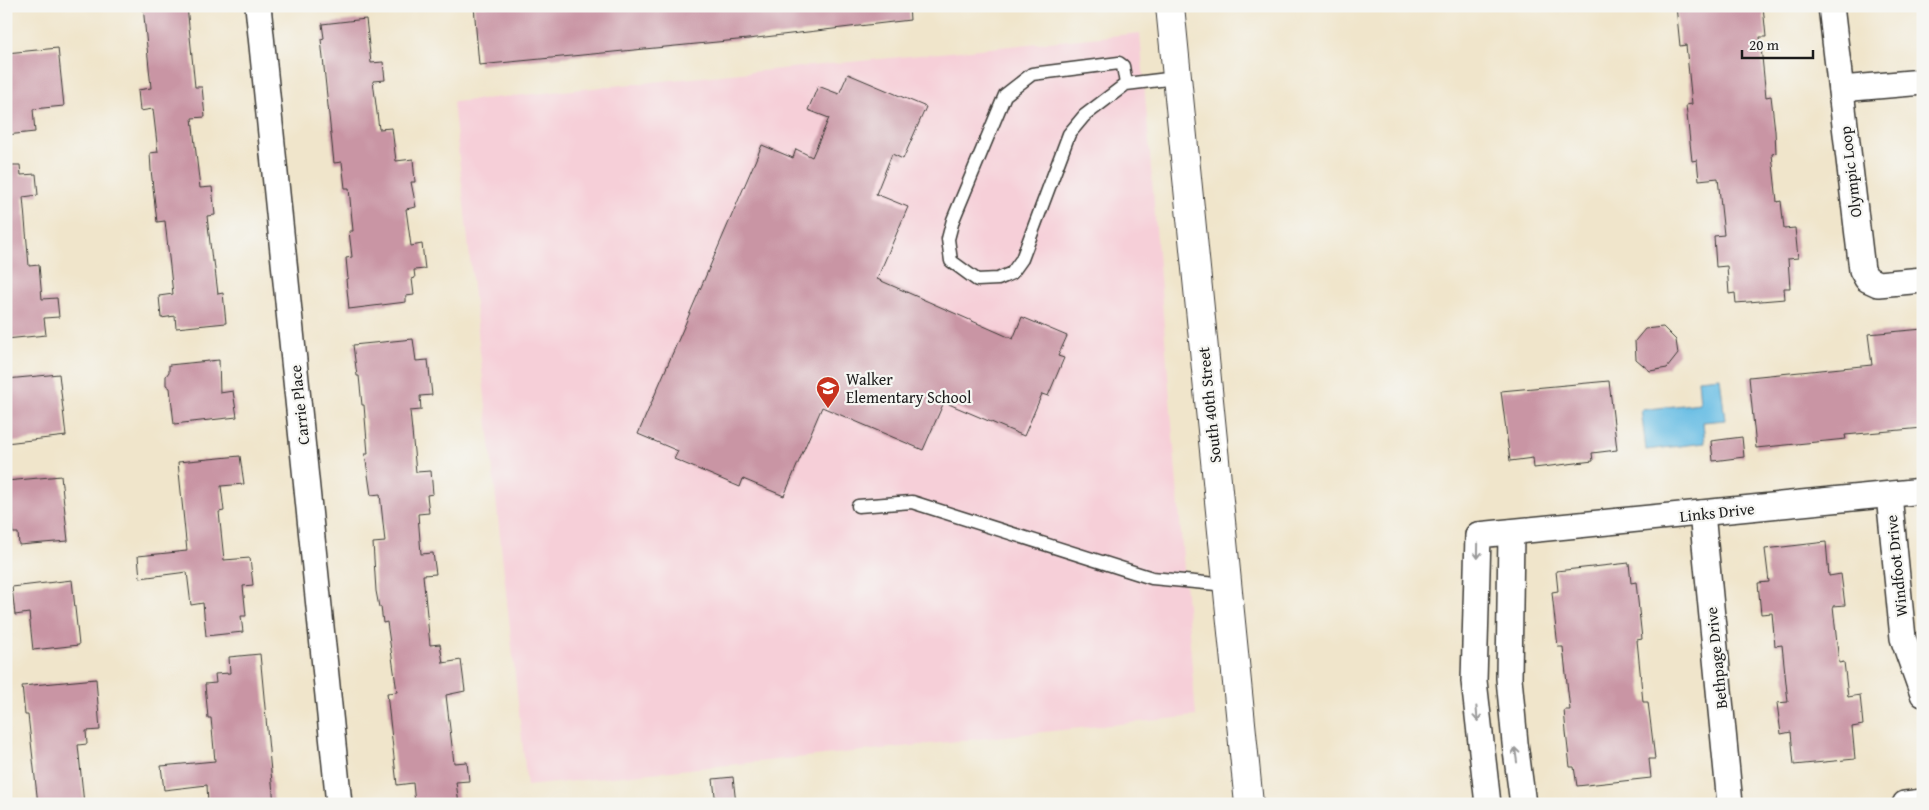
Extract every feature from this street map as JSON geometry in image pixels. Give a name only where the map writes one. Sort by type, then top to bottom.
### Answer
[{"type":"street","name":"Carrie Place","points":[[258,6],[339,804]]},
{"type":"street","name":"South 40th Street","points":[[1170,6],[1249,804]]},
{"type":"street","name":"Olympic Loop","points":[[1831,6],[1862,270],[1868,280],[1878,284],[1923,280]]},
{"type":"street","points":[[1840,89],[1923,82]]},
{"type":"street","name":"Links Drive","points":[[1488,804],[1474,680],[1478,535],[1923,491]]},
{"type":"street","name":"Windfoot Drive","points":[[1889,495],[1903,638],[1923,694]]},
{"type":"street","name":"Bethpage Drive","points":[[1702,513],[1730,804]]},
{"type":"street","points":[[1510,532],[1509,678],[1523,804]]},
{"type":"street","points":[[1905,804],[1923,802]]},
{"type":"lane","points":[[1126,84],[1123,66],[1119,63],[1032,74],[1006,95],[953,220],[948,239],[951,261],[977,280],[998,279],[1012,273],[1022,259],[1069,134],[1084,116],[1126,84],[1176,78]]},
{"type":"lane","points":[[858,506],[912,502],[1152,578],[1227,585]]},
{"type":"shaded area","name":"Walker Elementary School","points":[[1140,33],[1196,716],[527,786],[453,102]]},
{"type":"water","points":[[1720,377],[1725,420],[1703,422],[1705,443],[1646,450],[1641,410],[1700,403],[1698,379]]},
{"type":"building","points":[[143,6],[187,6],[195,87],[202,87],[205,117],[192,118],[200,188],[212,187],[215,215],[207,216],[212,261],[214,261],[218,294],[223,293],[226,323],[176,328],[175,316],[161,318],[159,296],[173,294],[165,221],[157,222],[151,170],[150,153],[158,152],[153,109],[140,111],[138,90],[151,88]]},
{"type":"building","points":[[474,6],[909,6],[910,20],[748,39],[479,65]]},
{"type":"building","points":[[1676,6],[1763,6],[1766,37],[1760,37],[1766,97],[1771,96],[1775,131],[1776,153],[1772,154],[1777,202],[1781,201],[1784,229],[1795,228],[1798,258],[1788,259],[1790,288],[1784,288],[1785,299],[1736,303],[1735,293],[1729,294],[1727,266],[1716,267],[1714,236],[1724,235],[1718,178],[1699,180],[1697,160],[1692,161],[1686,105],[1692,104],[1686,45],[1680,46]]},
{"type":"building","points":[[366,19],[371,63],[383,62],[385,80],[373,81],[379,129],[392,128],[396,161],[413,159],[415,182],[411,182],[416,207],[406,209],[411,246],[422,244],[425,269],[414,270],[415,278],[412,279],[414,295],[406,296],[406,302],[349,309],[346,258],[352,257],[349,231],[353,231],[349,188],[345,188],[342,162],[334,163],[321,39],[324,38],[322,24]]},
{"type":"building","points":[[58,48],[64,106],[33,109],[35,132],[6,135],[6,53]]},
{"type":"building","points":[[848,74],[926,107],[903,159],[892,154],[876,194],[908,207],[877,279],[1013,339],[1022,317],[1067,336],[1058,356],[1064,358],[1048,396],[1042,394],[1024,436],[944,402],[923,450],[822,407],[784,496],[743,479],[740,487],[674,459],[678,451],[638,434],[762,145],[793,158],[796,149],[812,157],[829,118],[808,110],[818,86],[839,94]]},
{"type":"building","points":[[6,165],[20,165],[21,175],[36,174],[38,195],[23,197],[29,266],[39,265],[42,299],[57,298],[59,317],[44,318],[46,335],[6,339]]},
{"type":"building","points":[[1663,327],[1676,340],[1678,354],[1667,368],[1650,371],[1636,359],[1635,341],[1645,329]]},
{"type":"building","points":[[1923,329],[1923,428],[1845,435],[1846,439],[1756,448],[1749,377],[1872,365],[1868,334]]},
{"type":"building","points":[[413,339],[416,361],[428,360],[432,395],[420,396],[421,410],[410,411],[416,472],[431,471],[433,494],[427,495],[429,513],[418,514],[421,554],[433,553],[436,574],[423,575],[430,645],[440,644],[443,663],[461,660],[465,691],[446,695],[454,763],[467,762],[469,781],[456,782],[459,804],[415,804],[413,783],[397,785],[387,693],[397,692],[387,622],[383,623],[376,591],[373,543],[385,542],[380,494],[371,495],[365,454],[368,454],[364,405],[362,405],[353,345]]},
{"type":"building","points":[[219,360],[220,393],[233,391],[237,417],[174,424],[170,388],[166,385],[169,365]]},
{"type":"building","points":[[59,374],[66,436],[6,443],[6,401],[9,400],[7,379]]},
{"type":"building","points":[[1609,381],[1617,450],[1592,453],[1593,461],[1534,468],[1533,458],[1510,461],[1501,391]]},
{"type":"building","points":[[1742,437],[1744,457],[1713,461],[1711,441]]},
{"type":"building","points":[[240,456],[244,484],[221,486],[224,511],[219,512],[224,560],[250,558],[253,585],[243,586],[246,616],[241,616],[243,632],[206,636],[203,603],[191,605],[187,572],[140,578],[138,556],[187,551],[178,462]]},
{"type":"building","points":[[61,476],[68,541],[19,545],[18,533],[13,533],[10,510],[6,510],[6,481]]},
{"type":"building","points":[[1826,542],[1829,576],[1841,574],[1845,605],[1833,606],[1839,663],[1844,662],[1848,697],[1860,695],[1863,725],[1852,727],[1855,759],[1794,765],[1791,732],[1781,734],[1777,703],[1788,702],[1782,645],[1775,646],[1772,613],[1761,614],[1758,583],[1769,582],[1765,549]]},
{"type":"building","points":[[1629,563],[1631,583],[1636,582],[1642,639],[1637,640],[1643,702],[1648,702],[1655,759],[1649,759],[1651,778],[1577,786],[1574,767],[1570,767],[1564,710],[1570,710],[1563,647],[1558,647],[1552,592],[1558,591],[1556,571]]},
{"type":"building","points":[[72,580],[79,645],[33,650],[29,613],[15,615],[12,587]]},
{"type":"building","points":[[260,654],[274,804],[208,804],[207,785],[164,790],[161,766],[215,761],[211,718],[208,718],[205,684],[216,683],[215,674],[230,673],[229,657]]},
{"type":"building","points":[[96,679],[100,730],[86,731],[87,744],[78,745],[84,804],[38,804],[28,715],[25,715],[22,686]]},
{"type":"building","points":[[733,777],[736,804],[716,804],[713,779]]},
{"type":"place","name":"Walker Elementary School","points":[[828,409]]}]
